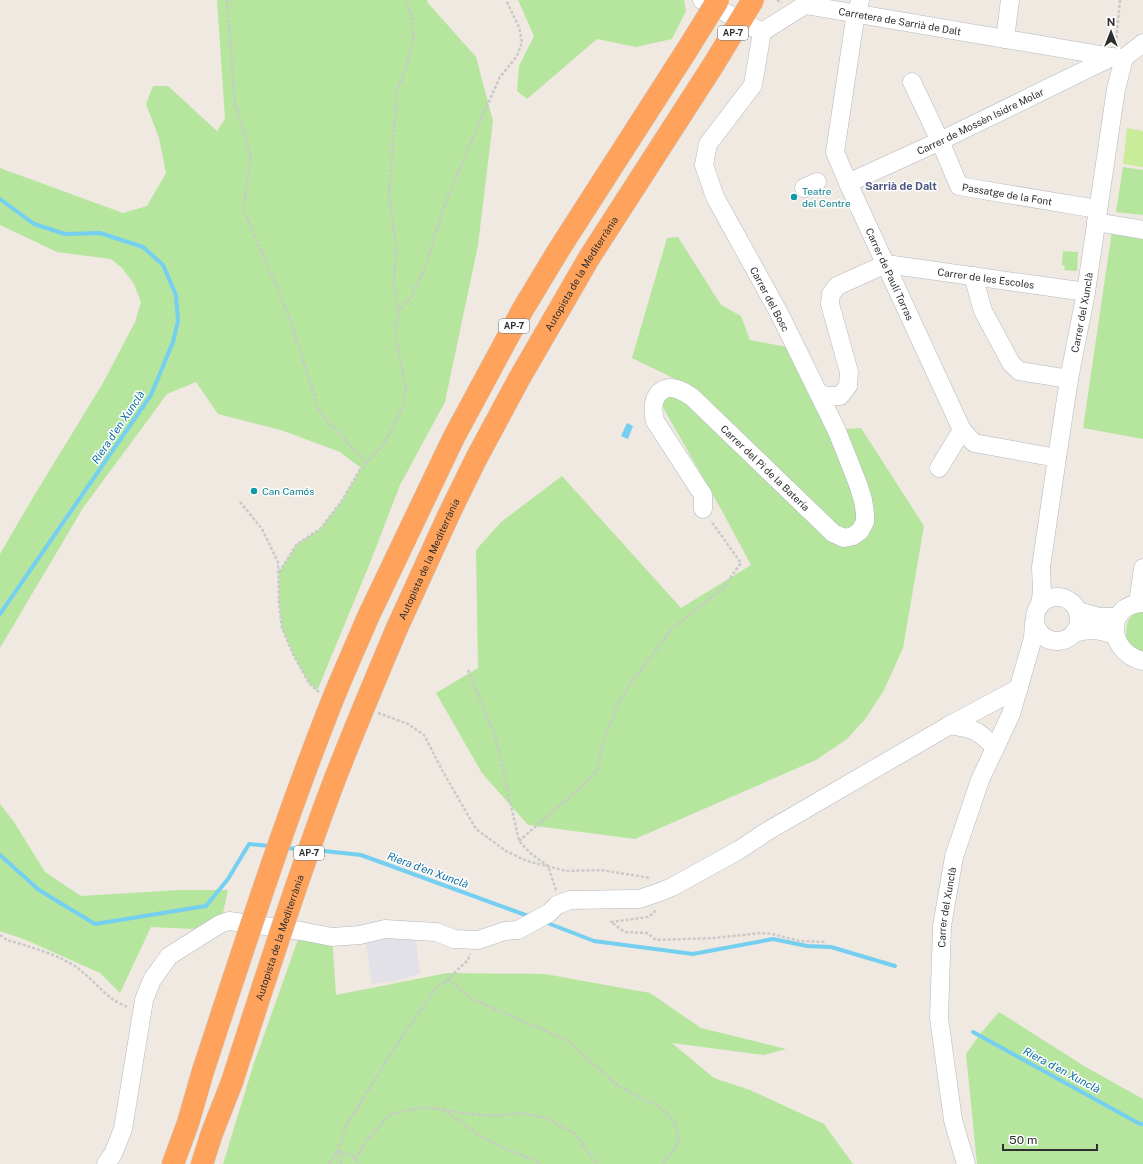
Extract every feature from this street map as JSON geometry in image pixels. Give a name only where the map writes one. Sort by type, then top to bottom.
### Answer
[{"type":"highway","name":"AP-7","points":[[173,1164],[188,1123],[203,1071],[249,930],[296,797],[329,708],[368,617],[454,437],[523,309],[558,251],[718,0]]},
{"type":"highway","name":"Autopista de la Mediterrània","points":[[202,1164],[212,1133],[232,1082],[274,953],[333,785],[397,628],[450,512],[519,378],[589,258],[712,67],[753,0]]},
{"type":"street","points":[[702,0],[762,32]]},
{"type":"street","points":[[1005,39],[1010,0]]},
{"type":"street","name":"Carretera de Sarrià de Dalt","points":[[762,32],[804,6],[858,7],[1005,39],[1117,57]]},
{"type":"street","name":"Carrer de Paulí Torras","points":[[858,7],[854,19],[835,152],[848,183],[962,430],[974,443],[1057,458]]},
{"type":"street","name":"Carrer del Bosc","points":[[762,32],[753,85],[708,144],[704,165],[715,197],[778,313],[819,394]]},
{"type":"street","points":[[1117,57],[1143,43]]},
{"type":"street","name":"Carrer de Mossèn Isidre Molar","points":[[848,183],[1117,57]]},
{"type":"street","name":"Carrer del Xunclà","points":[[1040,604],[1042,592],[1041,567],[1069,379],[1086,292],[1096,216],[1116,89],[1117,57]]},
{"type":"street","name":"Passatge de la Font","points":[[912,82],[940,141],[959,186],[1096,216]]},
{"type":"street","points":[[1096,216],[1143,230]]},
{"type":"street","points":[[819,394],[840,396],[848,386],[849,372],[830,304],[831,294],[837,286],[886,264]]},
{"type":"street","name":"Carrer de les Escoles","points":[[886,264],[1086,292]]},
{"type":"street","points":[[973,276],[984,311],[1010,363],[1019,371],[1069,379]]},
{"type":"street","name":"Carrer del Pi de la Bateria","points":[[703,509],[703,495],[655,421],[653,403],[657,395],[669,388],[680,390],[692,397],[833,533],[844,538],[853,536],[860,531],[865,522],[863,500],[837,431],[819,394]]},
{"type":"street","points":[[939,468],[962,430]]},
{"type":"street","points":[[1026,661],[1043,647],[1055,641],[1067,639],[1074,633],[1078,626],[1078,611],[1072,603],[1064,598],[1050,583],[1041,567]]},
{"type":"street","points":[[1143,568],[1140,603],[1126,608],[1117,617],[1114,628],[1115,636],[1124,651],[1134,658],[1143,661]]},
{"type":"street","points":[[1055,641],[1048,640],[1042,636],[1034,623],[1034,616],[1036,610],[1044,600],[1053,596],[1064,598]]},
{"type":"street","points":[[1078,611],[1099,617],[1117,617]]},
{"type":"street","name":"Carrer del Xunclà","points":[[966,1164],[953,1120],[939,1018],[942,926],[954,858],[980,780],[1011,714],[1033,638],[1034,623]]},
{"type":"street","points":[[1074,633],[1086,630],[1109,633],[1115,636]]},
{"type":"street","points":[[106,1164],[113,1154],[123,1129],[144,1000],[152,980],[169,956],[210,930],[229,921],[302,931],[332,937],[360,935],[385,929],[436,932],[454,939],[478,940],[505,931],[518,930],[549,913],[557,905],[570,900],[639,899],[666,889],[739,850],[766,832],[950,725],[1019,688]]},
{"type":"street","points":[[950,725],[971,728],[984,736],[995,748]]},
{"type":"path","points":[[227,0],[235,103],[250,157],[243,208],[288,314],[320,413],[366,462]]},
{"type":"path","points":[[279,572],[297,544],[320,529],[341,502],[361,468],[383,445],[399,416],[404,402],[406,389],[395,333],[399,311],[394,285],[396,246],[389,196],[397,90],[407,65],[414,37],[411,13],[405,0]]},
{"type":"path","points":[[399,311],[411,297],[424,270],[445,204],[470,144],[500,77],[517,56],[522,42],[519,27],[506,0]]},
{"type":"path","points":[[1117,57],[1120,0]]},
{"type":"path","points":[[240,502],[262,529],[278,562],[279,603],[282,628],[293,654],[309,683],[317,692],[324,694]]},
{"type":"path","points":[[519,841],[590,779],[596,768],[603,742],[617,707],[630,684],[672,630],[722,589],[741,563],[703,509]]},
{"type":"path","points":[[468,670],[496,739],[519,841],[530,853],[548,866]]},
{"type":"path","points":[[373,712],[408,724],[424,735],[476,829],[506,851],[527,861],[566,871],[601,870],[652,878],[665,883],[666,889],[654,913],[648,917],[611,922],[625,932],[647,934],[656,940],[714,938],[761,933],[772,934],[800,941],[825,942]]},
{"type":"path","points":[[0,935],[7,940],[62,958],[79,969],[108,997],[120,1004],[130,1007],[144,1000]]},
{"type":"path","points":[[330,1164],[338,1151],[346,1126],[399,1041],[435,989],[468,960],[478,940]]},
{"type":"path","points":[[448,979],[472,999],[567,1040],[618,1086],[660,1106],[673,1119],[679,1138],[675,1149],[662,1164]]},
{"type":"path","points":[[355,1159],[369,1137],[392,1114],[420,1108],[441,1109],[462,1113],[495,1116],[521,1113],[546,1118],[575,1134],[598,1164]]},
{"type":"path","points":[[441,1109],[480,1136],[540,1164]]},
{"type":"path","points":[[338,1151],[352,1156],[359,1164]]},
{"type":"path","points":[[338,1151],[341,1164]]},
{"type":"shaded area","points":[[415,933],[420,974],[395,981],[372,984],[365,939]]},
{"type":"green space","points":[[217,0],[427,0],[476,57],[493,121],[478,245],[445,402],[400,485],[370,563],[317,691],[309,683],[293,654],[282,628],[279,603],[279,572],[297,544],[320,529],[341,502],[361,468],[340,452],[281,430],[218,414],[196,382],[167,394],[83,508],[0,648],[0,554],[103,383],[135,322],[141,302],[134,284],[122,268],[111,259],[57,252],[0,225],[0,168],[123,213],[147,206],[166,173],[159,138],[146,104],[153,86],[168,86],[217,131],[225,119]]},
{"type":"green space","points":[[518,0],[684,0],[686,11],[672,39],[636,47],[597,39],[527,99],[517,91],[519,66],[534,36]]},
{"type":"green space","points":[[1127,128],[1143,131],[1143,167],[1123,164]]},
{"type":"green space","points":[[1123,167],[1143,170],[1143,215],[1116,212]]},
{"type":"green space","points":[[1112,231],[1143,235],[1143,439],[1083,428]]},
{"type":"green space","points":[[678,237],[721,305],[741,316],[750,340],[787,347],[828,430],[861,428],[924,526],[903,648],[884,690],[866,718],[847,739],[816,760],[635,839],[528,825],[482,773],[436,693],[478,668],[476,550],[501,522],[562,476],[681,608],[751,565],[661,404],[675,379],[632,358],[667,238]]},
{"type":"green space","points":[[1063,251],[1078,252],[1077,271],[1064,270],[1065,266],[1062,265]]},
{"type":"green space","points":[[1143,610],[1143,656],[1127,644],[1126,627],[1133,615]]},
{"type":"green space","points":[[0,804],[14,822],[45,872],[81,896],[178,890],[228,890],[223,913],[194,929],[151,927],[120,993],[100,973],[26,940],[0,931]]},
{"type":"green space","points":[[301,931],[332,937],[336,995],[447,973],[545,974],[650,993],[701,1028],[786,1049],[764,1055],[672,1043],[714,1078],[750,1090],[824,1124],[853,1164],[223,1164],[253,1066]]},
{"type":"green space","points":[[999,1012],[1084,1066],[1143,1099],[1143,1164],[977,1164],[966,1054]]},
{"type":"water","points":[[627,423],[633,426],[628,439],[621,436]]},
{"type":"waterway","name":"Riera d'en Xunclà","points":[[0,199],[34,224],[65,234],[100,233],[143,247],[163,265],[176,295],[178,321],[173,342],[151,395],[0,614]]},
{"type":"waterway","name":"Riera d'en Xunclà","points":[[0,855],[39,890],[95,924],[206,906],[228,879],[249,844],[271,846]]},
{"type":"waterway","name":"Riera d'en Xunclà","points":[[285,848],[303,849]]},
{"type":"waterway","name":"Riera d'en Xunclà","points":[[315,850],[361,855],[531,917]]},
{"type":"waterway","name":"Riera d'en Xunclà","points":[[545,922],[594,941],[693,954],[773,939],[807,946],[831,947],[895,966]]},
{"type":"waterway","name":"Riera d'en Xunclà","points":[[973,1032],[1140,1124],[1143,1124]]},
{"type":"place","name":"Teatre del Centre","points":[[794,197]]},
{"type":"place","name":"Can Camós","points":[[254,491]]},
{"type":"district","name":"Sarrià de Dalt","points":[[901,186]]}]
